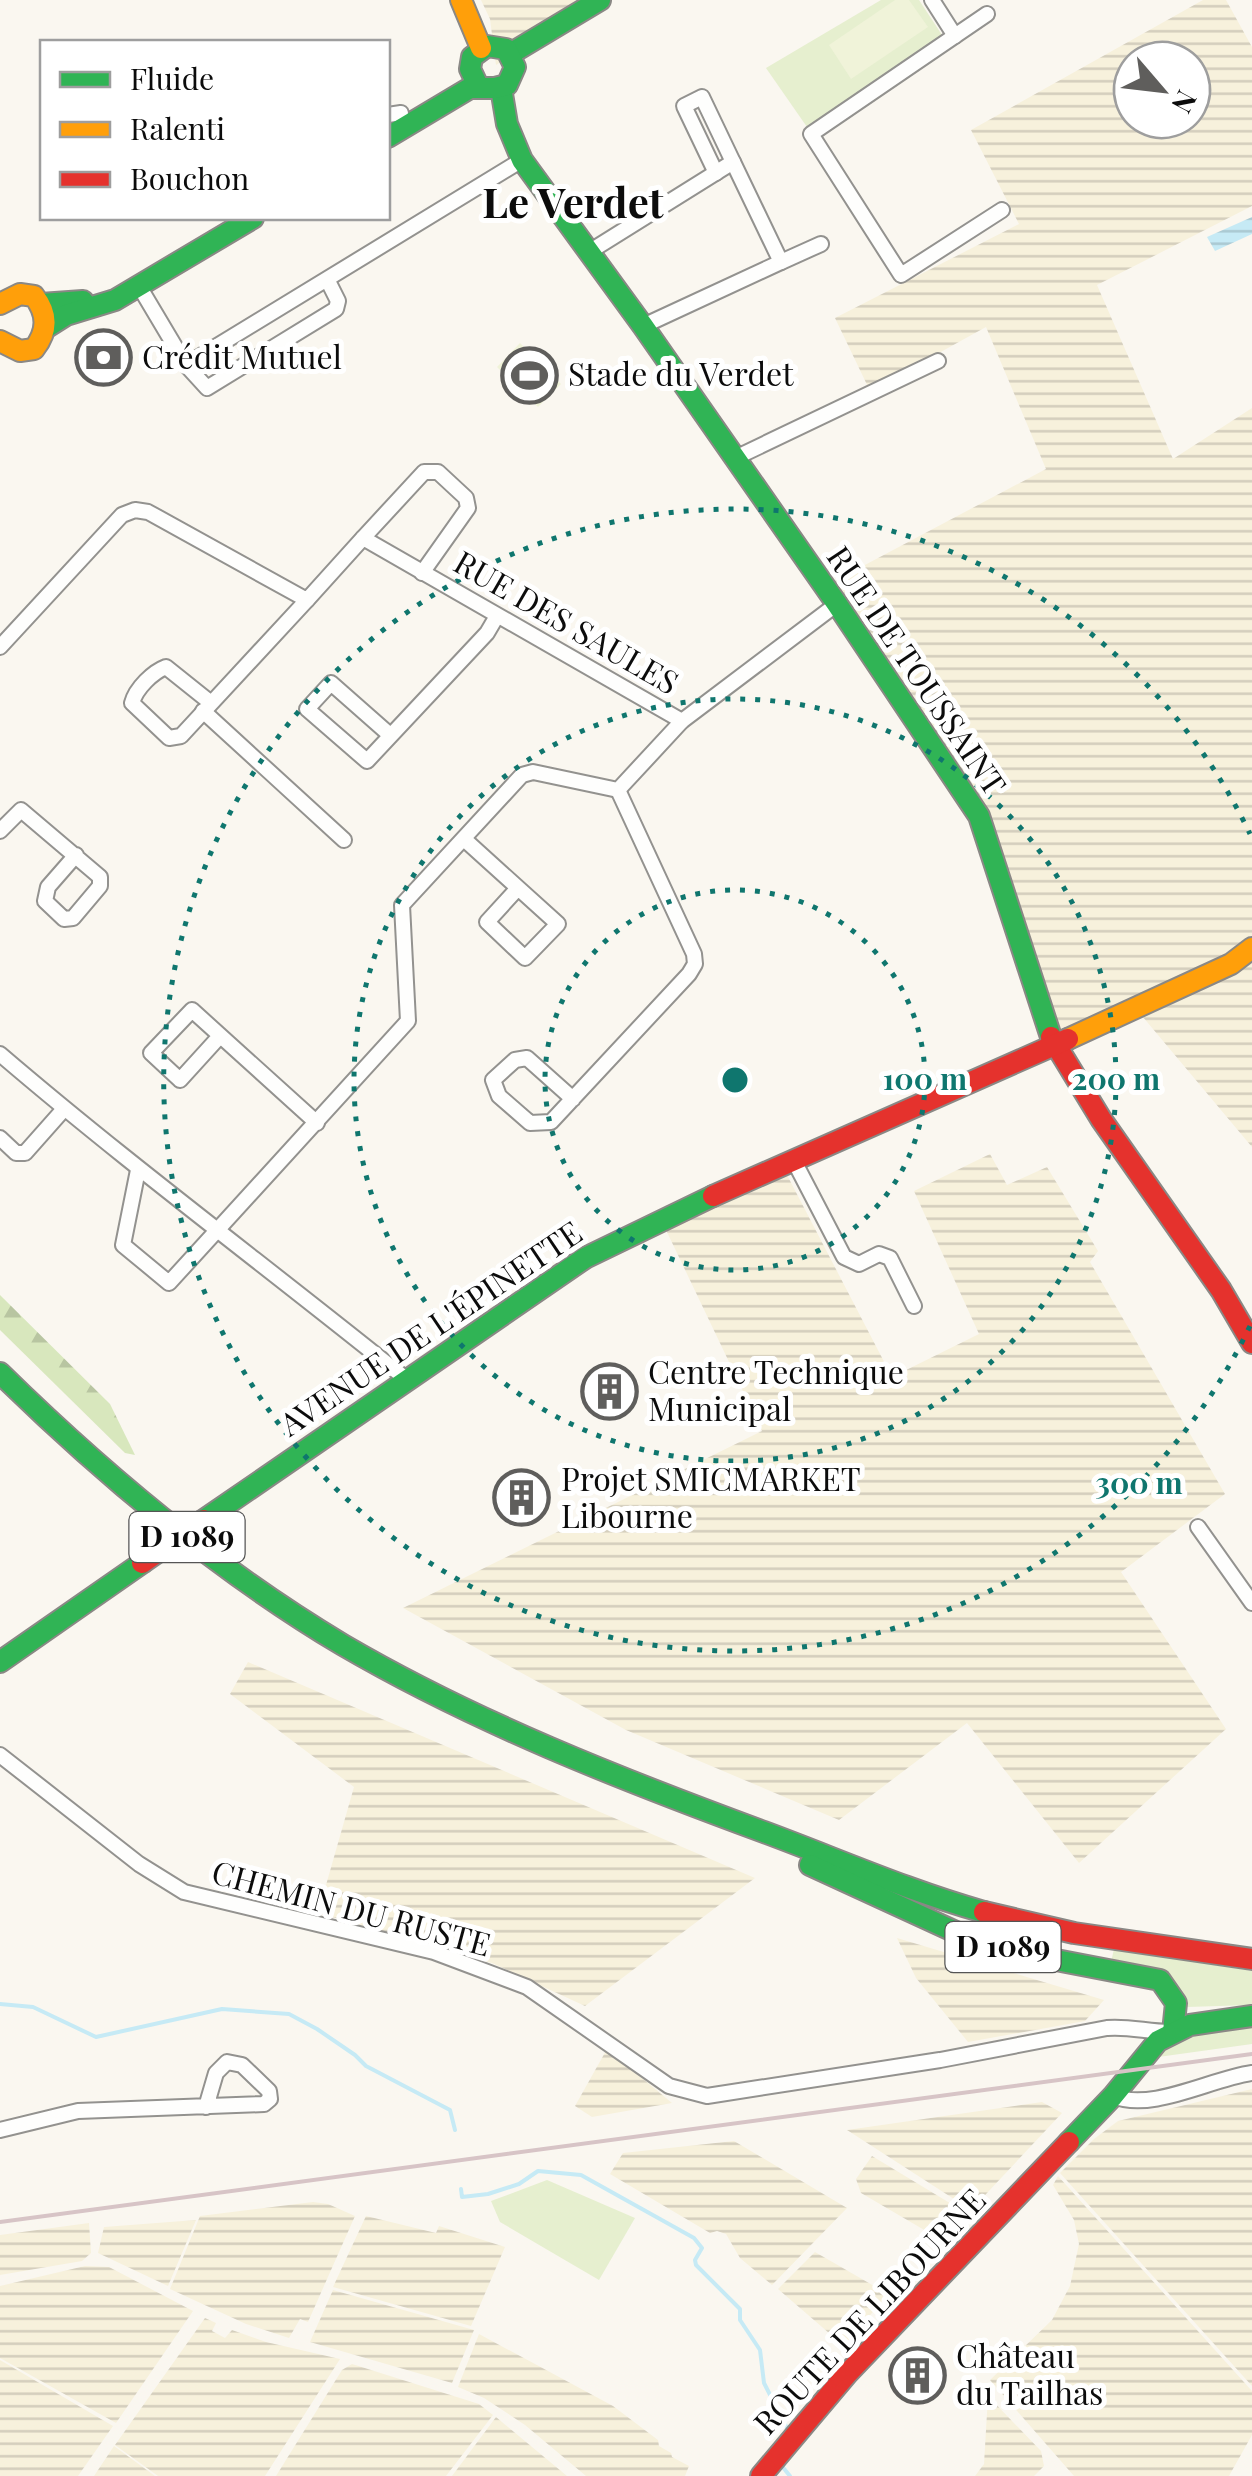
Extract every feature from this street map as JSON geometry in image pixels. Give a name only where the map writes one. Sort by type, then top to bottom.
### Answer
[{"type":"main road","points":[[460,0],[481,48]]},
{"type":"main road","points":[[510,54],[600,0]]},
{"type":"main road","points":[[500,46],[510,54],[514,73],[502,88],[490,90],[474,77],[472,57],[481,48],[500,46]]},
{"type":"main road","points":[[392,116],[474,77]]},
{"type":"main road","points":[[390,135],[474,77]]},
{"type":"main road","name":"RUE DE TOUSSAINT","points":[[502,88],[507,124],[522,160],[735,458],[978,816],[1054,1046],[1100,1119],[1221,1290],[1252,1343]]},
{"type":"main road","points":[[0,304],[20,295],[41,304],[80,302],[227,220]]},
{"type":"main road","points":[[4,350],[34,347],[48,327],[66,315],[115,300],[249,220]]},
{"type":"main road","points":[[41,304],[48,327]]},
{"type":"main road","name":"AVENUE DE L'ÉPINETTE","points":[[0,1662],[585,1258],[793,1159],[1231,964],[1252,948]]},
{"type":"main road","name":"D 1089","points":[[0,1374],[139,1500],[217,1560],[314,1626],[395,1674],[474,1712],[714,1814],[969,1908],[1120,1940],[1252,1959]]},
{"type":"main road","name":"D 1089","points":[[714,1814],[802,1861],[960,1934],[1056,1960],[1160,1980],[1172,1990],[1178,2009],[1172,2032]]},
{"type":"main road","points":[[1172,2032],[1218,2019],[1252,2016]]},
{"type":"main road","name":"ROUTE DE LIBOURNE","points":[[761,2476],[848,2374],[1112,2096],[1158,2041],[1172,2032]]},
{"type":"street","points":[[932,0],[955,36]]},
{"type":"street","points":[[987,14],[811,134],[902,275],[1002,210]]},
{"type":"street","points":[[716,173],[684,106],[702,97],[781,262]]},
{"type":"street","points":[[186,365],[522,160]]},
{"type":"street","points":[[589,252],[733,162]]},
{"type":"street","points":[[643,326],[821,244]]},
{"type":"street","points":[[139,286],[186,365],[206,388],[336,308],[338,301],[328,281]]},
{"type":"street","points":[[735,458],[938,361]]},
{"type":"street","name":"RUE DES SAULES","points":[[207,707],[424,472],[438,472],[466,498],[468,508],[422,573]]},
{"type":"street","points":[[0,647],[122,514],[135,510],[148,512],[307,600]]},
{"type":"street","name":"RUE DES SAULES","points":[[363,538],[682,721]]},
{"type":"street","points":[[618,790],[682,721],[836,604]]},
{"type":"street","points":[[390,735],[331,683],[307,709],[367,761],[487,632],[497,616]]},
{"type":"street","points":[[207,707],[174,740],[132,703],[156,670],[166,666],[344,840]]},
{"type":"street","points":[[138,1170],[124,1245],[169,1284],[408,1021],[402,905],[522,775],[533,772],[618,790]]},
{"type":"street","points":[[573,1099],[527,1058],[514,1060],[494,1080],[499,1096],[530,1123],[551,1122],[573,1099],[690,974],[694,964],[694,954],[618,790]]},
{"type":"street","points":[[0,831],[21,810],[76,855],[100,877],[100,886],[73,918],[64,919],[45,901],[48,887],[76,855]]},
{"type":"street","points":[[464,839],[558,924],[525,958],[487,922],[518,888]]},
{"type":"street","points":[[220,1036],[180,1080],[151,1053],[192,1010],[316,1123]]},
{"type":"street","points":[[0,1054],[138,1170],[406,1380]]},
{"type":"street","points":[[0,1138],[16,1153],[25,1153],[64,1109]]},
{"type":"street","points":[[793,1159],[844,1257],[860,1264],[879,1254],[890,1258],[914,1306]]},
{"type":"street","points":[[1198,1527],[1252,1603]]},
{"type":"street","name":"CHEMIN DU RUSTE","points":[[0,1755],[139,1864],[184,1892],[434,1952],[527,1987],[669,2086],[708,2096],[1130,2026],[1150,2032],[1172,2032]]},
{"type":"street","points":[[0,2130],[78,2112],[264,2104],[270,2099],[270,2091],[242,2065],[227,2062],[216,2073],[206,2106]]},
{"type":"street","points":[[1112,2096],[1128,2102],[1152,2100],[1252,2072]]},
{"type":"shaded area","points":[[481,0],[600,0],[496,65],[490,19]]},
{"type":"shaded area","points":[[1203,0],[1226,0],[1252,47],[1252,206],[1097,285],[1173,459],[1252,408],[1252,1147],[1132,1004],[1058,1034],[980,807],[829,584],[1046,469],[986,327],[870,391],[835,318],[1019,224],[971,130],[1112,51],[1112,140],[1212,140],[1212,40],[1132,40]]},
{"type":"shaded area","points":[[990,1154],[1007,1185],[1047,1167],[1098,1251],[1090,1262],[1225,1494],[1121,1572],[1226,1729],[1079,1863],[967,1723],[839,1820],[626,1730],[403,1608],[762,1431],[666,1230],[786,1173],[892,1377],[979,1334],[914,1191]]},
{"type":"shaded area","points":[[248,1662],[755,1878],[585,2006],[492,1963],[318,1913],[354,1787],[230,1694]]},
{"type":"shaded area","points":[[897,1938],[1104,2000],[1085,2021],[968,2042],[916,1978]]},
{"type":"shaded area","points":[[607,2049],[672,2103],[592,2117],[575,2106]]},
{"type":"shaded area","points":[[1252,2089],[1252,2386],[1060,2173],[1118,2121]]},
{"type":"shaded area","points":[[1042,2102],[1062,2113],[971,2210],[847,2130]]},
{"type":"shaded area","points":[[734,2141],[847,2208],[772,2285],[740,2258],[726,2234],[710,2233],[610,2174],[623,2153]]},
{"type":"shaded area","points":[[872,2156],[963,2211],[938,2238],[861,2193],[856,2179]]},
{"type":"shaded area","points":[[1058,2176],[1252,2391],[1252,2435],[1229,2476],[1074,2476],[990,2380],[1052,2320],[1070,2286],[1079,2244],[1074,2220],[1053,2185]]},
{"type":"shaded area","points":[[313,2202],[355,2216],[308,2322],[300,2319],[289,2338],[246,2324],[170,2289],[200,2216]]},
{"type":"shaded area","points":[[366,2216],[436,2233],[439,2226],[505,2247],[471,2326],[333,2287]]},
{"type":"shaded area","points":[[196,2220],[168,2286],[98,2253],[104,2227]]},
{"type":"shaded area","points":[[89,2223],[91,2253],[82,2261],[0,2275],[0,2235]]},
{"type":"shaded area","points":[[815,2252],[888,2294],[844,2346],[778,2289]]},
{"type":"shaded area","points":[[85,2266],[109,2267],[193,2311],[116,2423],[0,2358],[0,2286]]},
{"type":"shaded area","points":[[333,2290],[474,2330],[452,2383],[310,2342]]},
{"type":"shaded area","points":[[205,2318],[216,2323],[212,2331],[225,2338],[232,2330],[340,2359],[265,2476],[158,2476],[115,2445]]},
{"type":"shaded area","points":[[479,2334],[613,2406],[658,2440],[659,2446],[672,2457],[689,2466],[685,2476],[586,2476],[525,2425],[484,2398],[458,2387]]},
{"type":"shaded area","points":[[0,2360],[113,2426],[78,2476],[0,2476]]},
{"type":"shaded area","points":[[352,2364],[479,2404],[493,2415],[446,2476],[276,2476],[342,2370]]},
{"type":"shaded area","points":[[988,2396],[1041,2451],[1044,2466],[1034,2476],[975,2476],[984,2464]]},
{"type":"shaded area","points":[[496,2417],[567,2476],[452,2476]]},
{"type":"shaded area","points":[[114,2446],[155,2476],[94,2476]]},
{"type":"green space","points":[[881,0],[919,0],[942,35],[807,127],[766,68]]},
{"type":"green space","points":[[895,0],[909,0],[928,27],[851,79],[829,45]]},
{"type":"green space","name":"Stade du Verdet","points":[[520,343],[561,384],[538,407],[497,367]]},
{"type":"green space","points":[[0,1295],[110,1404],[135,1455],[125,1453],[0,1330]]},
{"type":"green space","points":[[1114,1949],[1252,1971],[1252,2005],[1187,2007],[1111,1962]]},
{"type":"green space","points":[[1252,2022],[1252,2044],[1151,2058],[1182,2033]]},
{"type":"green space","points":[[547,2180],[635,2218],[599,2280],[500,2222],[491,2201]]},
{"type":"water","points":[[1252,217],[1252,234],[1215,251],[1207,237]]},
{"type":"waterway","points":[[0,2004],[33,2007],[96,2037],[222,2009],[289,2014],[317,2029],[366,2066],[450,2110],[455,2130]]},
{"type":"waterway","points":[[461,2189],[462,2197],[488,2194],[519,2184],[538,2171],[581,2175],[694,2238],[702,2248],[696,2265],[740,2309],[740,2320],[760,2350],[764,2383],[788,2430]]},
{"type":"waterway","points":[[781,2465],[790,2476]]},
{"type":"railway","points":[[0,2222],[1252,2054]]},
{"type":"traffic: fast","points":[[510,54],[600,0]]},
{"type":"traffic: fast","points":[[390,136],[470,88],[507,85],[515,67],[506,49],[487,46],[472,57],[470,69],[478,86]]},
{"type":"traffic: fast","points":[[501,88],[507,124],[522,160],[837,604],[979,816],[1051,1037]]},
{"type":"traffic: fast","points":[[47,327],[66,315],[115,300],[250,220]]},
{"type":"traffic: fast","points":[[41,304],[83,301]]},
{"type":"traffic: fast","points":[[204,1520],[585,1258],[713,1196]]},
{"type":"traffic: fast","points":[[0,1373],[121,1484],[207,1553],[296,1616],[393,1673],[602,1770],[901,1885],[984,1912]]},
{"type":"traffic: fast","points":[[0,1662],[142,1563]]},
{"type":"traffic: fast","points":[[810,1865],[960,1934],[1056,1960],[1160,1980],[1176,2003],[1173,2032]]},
{"type":"traffic: fast","points":[[1069,2142],[1158,2041],[1190,2025],[1252,2016]]},
{"type":"traffic: slow","points":[[461,0],[481,48]]},
{"type":"traffic: slow","points":[[0,304],[20,294],[34,296],[44,322],[34,349],[20,351],[0,341]]},
{"type":"traffic: slow","points":[[1068,1039],[1231,964],[1252,948]]},
{"type":"traffic: jam","points":[[1051,1037],[1101,1119],[1221,1290],[1252,1343]]},
{"type":"traffic: jam","points":[[713,1196],[1068,1039]]},
{"type":"traffic: jam","points":[[142,1563],[204,1520]]},
{"type":"traffic: jam","points":[[984,1912],[1074,1933],[1252,1959]]},
{"type":"traffic: jam","points":[[761,2476],[847,2374],[1069,2142]]},
{"type":"place","name":"Crédit Mutuel","points":[[103,358]]},
{"type":"place","name":"Stade du Verdet","points":[[529,375]]},
{"type":"place","name":"Centre Technique Municipal","points":[[609,1391]]},
{"type":"place","name":"Projet SMICMARKET Libourne","points":[[522,1498]]},
{"type":"place","name":"Château du Tailhas","points":[[917,2375]]},
{"type":"district","name":"Le Verdet","points":[[573,203]]}]
